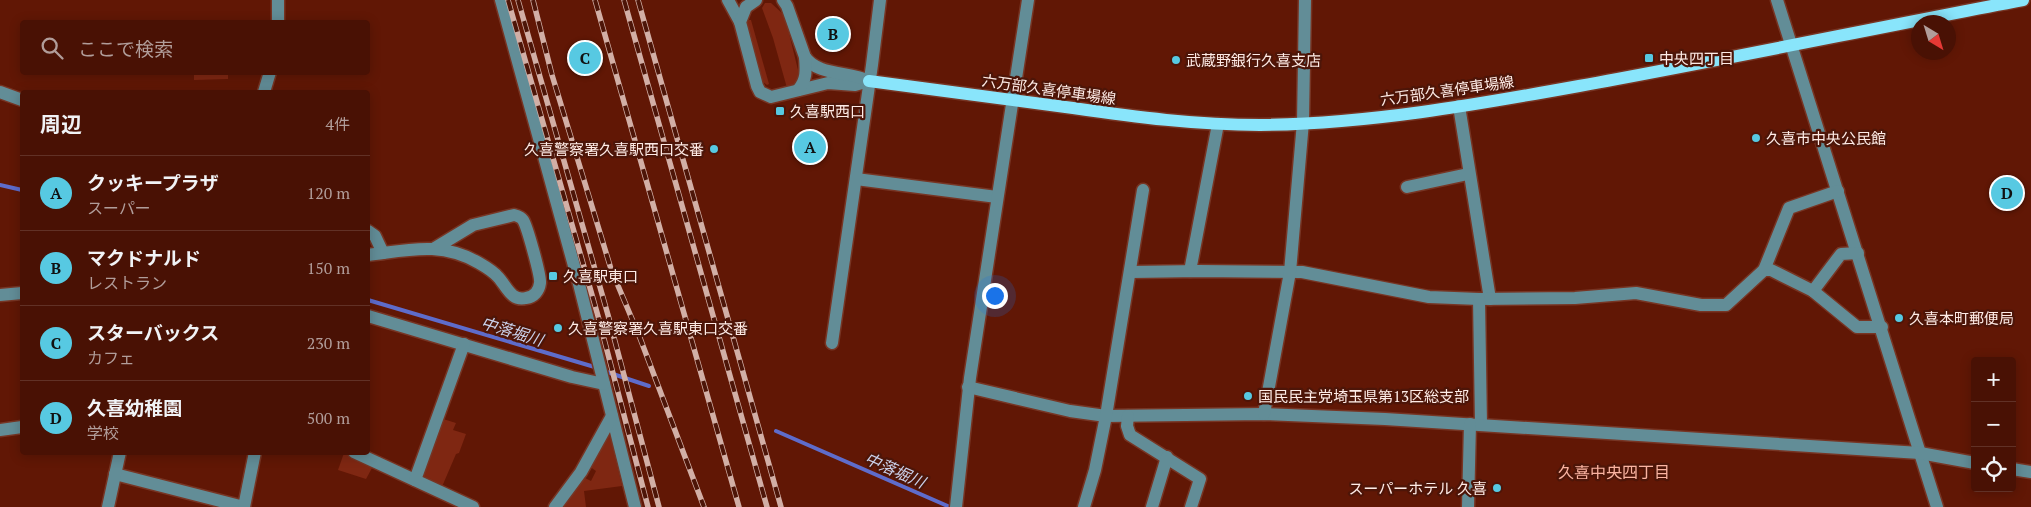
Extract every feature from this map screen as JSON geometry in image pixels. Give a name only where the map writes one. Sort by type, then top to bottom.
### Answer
[{"type":"main road","name":"六万部久喜停車場線","points":[[870,81],[1146,118],[1218,124],[1262,125],[1412,113],[1458,106],[1791,47],[2023,0]]},
{"type":"street","points":[[278,0],[278,20]]},
{"type":"street","points":[[501,0],[579,284],[635,507]]},
{"type":"street","points":[[728,0],[740,22],[760,92],[771,97],[828,83],[855,85],[870,81]]},
{"type":"street","points":[[740,22],[746,7],[756,0]]},
{"type":"street","points":[[783,0],[787,6],[804,57],[804,83],[798,90]]},
{"type":"street","points":[[832,343],[880,0]]},
{"type":"street","points":[[956,504],[968,387],[1028,0]]},
{"type":"street","points":[[1264,414],[1290,272],[1303,122],[1305,0]]},
{"type":"street","points":[[1776,0],[1882,327],[1937,507]]},
{"type":"street","points":[[804,57],[818,68],[858,75],[870,81]]},
{"type":"street","points":[[265,90],[269,75]]},
{"type":"street","points":[[0,92],[20,99]]},
{"type":"street","points":[[1458,106],[1484,299],[1468,507]]},
{"type":"street","points":[[1190,271],[1218,124]]},
{"type":"street","points":[[1407,186],[1468,174]]},
{"type":"street","points":[[856,179],[997,197]]},
{"type":"street","points":[[1084,507],[1095,470],[1106,416],[1143,190]]},
{"type":"street","points":[[1130,272],[1290,272],[1311,274],[1429,297],[1484,299],[1576,298],[1636,293],[1701,305],[1726,305],[1764,270],[1789,208],[1838,191]]},
{"type":"street","points":[[370,255],[435,248],[457,253],[485,266],[499,278],[510,294],[519,299],[529,298],[538,291],[541,280],[526,224],[519,216],[514,214],[473,226],[435,248]]},
{"type":"street","points":[[370,232],[375,236],[384,253]]},
{"type":"street","points":[[1813,290],[1840,254],[1858,253]]},
{"type":"street","points":[[1764,270],[1771,270],[1813,290],[1857,327],[1882,327]]},
{"type":"street","points":[[0,295],[20,293]]},
{"type":"street","points":[[370,317],[572,377],[603,382]]},
{"type":"street","points":[[415,480],[464,344]]},
{"type":"street","points":[[968,387],[1070,411],[1106,416],[1264,414],[1475,424],[1920,454],[1971,462]]},
{"type":"street","points":[[556,507],[581,472],[612,416]]},
{"type":"street","points":[[1128,416],[1127,426],[1130,435],[1200,479],[1192,507]]},
{"type":"street","points":[[0,430],[20,427]]},
{"type":"street","points":[[108,507],[119,455]]},
{"type":"street","points":[[115,474],[244,507],[254,455]]},
{"type":"street","points":[[361,455],[473,507]]},
{"type":"street","points":[[1152,507],[1167,457]]},
{"type":"street","points":[[2016,470],[2031,472]]},
{"type":"shaded area","points":[[765,3],[771,3],[783,14],[786,21],[799,74],[796,84],[792,87],[787,88],[773,38],[762,8]]},
{"type":"shaded area","points":[[751,20],[769,84],[767,85],[763,82],[747,22]]},
{"type":"shaded area","points":[[194,75],[228,75],[228,79],[194,80]]},
{"type":"shaded area","points":[[440,418],[456,423],[453,430],[466,434],[441,489],[419,479]]},
{"type":"shaded area","points":[[606,435],[610,435],[622,486],[584,491],[586,507],[563,507],[583,477],[591,481],[596,471],[589,466]]},
{"type":"shaded area","points":[[343,455],[349,455],[363,460],[372,468],[366,479],[338,470]]},
{"type":"waterway","name":"中落堀川","points":[[0,185],[20,190]]},
{"type":"waterway","name":"中落堀川","points":[[370,301],[598,368]]},
{"type":"waterway","name":"中落堀川","points":[[604,371],[649,386]]},
{"type":"waterway","name":"中落堀川","points":[[776,431],[950,507]]},
{"type":"railway","points":[[508,0],[598,316],[648,507]]},
{"type":"railway","points":[[518,0],[608,315],[659,507]]},
{"type":"railway","points":[[533,0],[552,75],[611,269],[640,338],[704,507]]},
{"type":"railway","points":[[595,0],[739,507]]},
{"type":"railway","points":[[624,0],[767,507]]},
{"type":"railway","points":[[638,0],[781,507]]},
{"type":"place","name":"マクドナルド","points":[[833,34]]},
{"type":"place","name":"スターバックス","points":[[585,58]]},
{"type":"place","name":"中央四丁目","points":[[1649,58]]},
{"type":"place","name":"武蔵野銀行久喜支店","points":[[1176,60]]},
{"type":"place","name":"久喜駅西口","points":[[780,111]]},
{"type":"place","name":"久喜市中央公民館","points":[[1756,138]]},
{"type":"place","name":"クッキープラザ","points":[[810,147]]},
{"type":"place","name":"久喜警察署久喜駅西口交番","points":[[714,149]]},
{"type":"place","name":"久喜幼稚園","points":[[2007,193]]},
{"type":"place","name":"久喜駅東口","points":[[553,276]]},
{"type":"place","name":"久喜本町郵便局","points":[[1899,318]]},
{"type":"place","name":"久喜警察署久喜駅東口交番","points":[[558,328]]},
{"type":"place","name":"国民民主党埼玉県第13区総支部","points":[[1248,396]]},
{"type":"place","name":"スーパーホテル 久喜","points":[[1497,488]]},
{"type":"district","name":"久喜中央四丁目","points":[[1614,472]]}]
